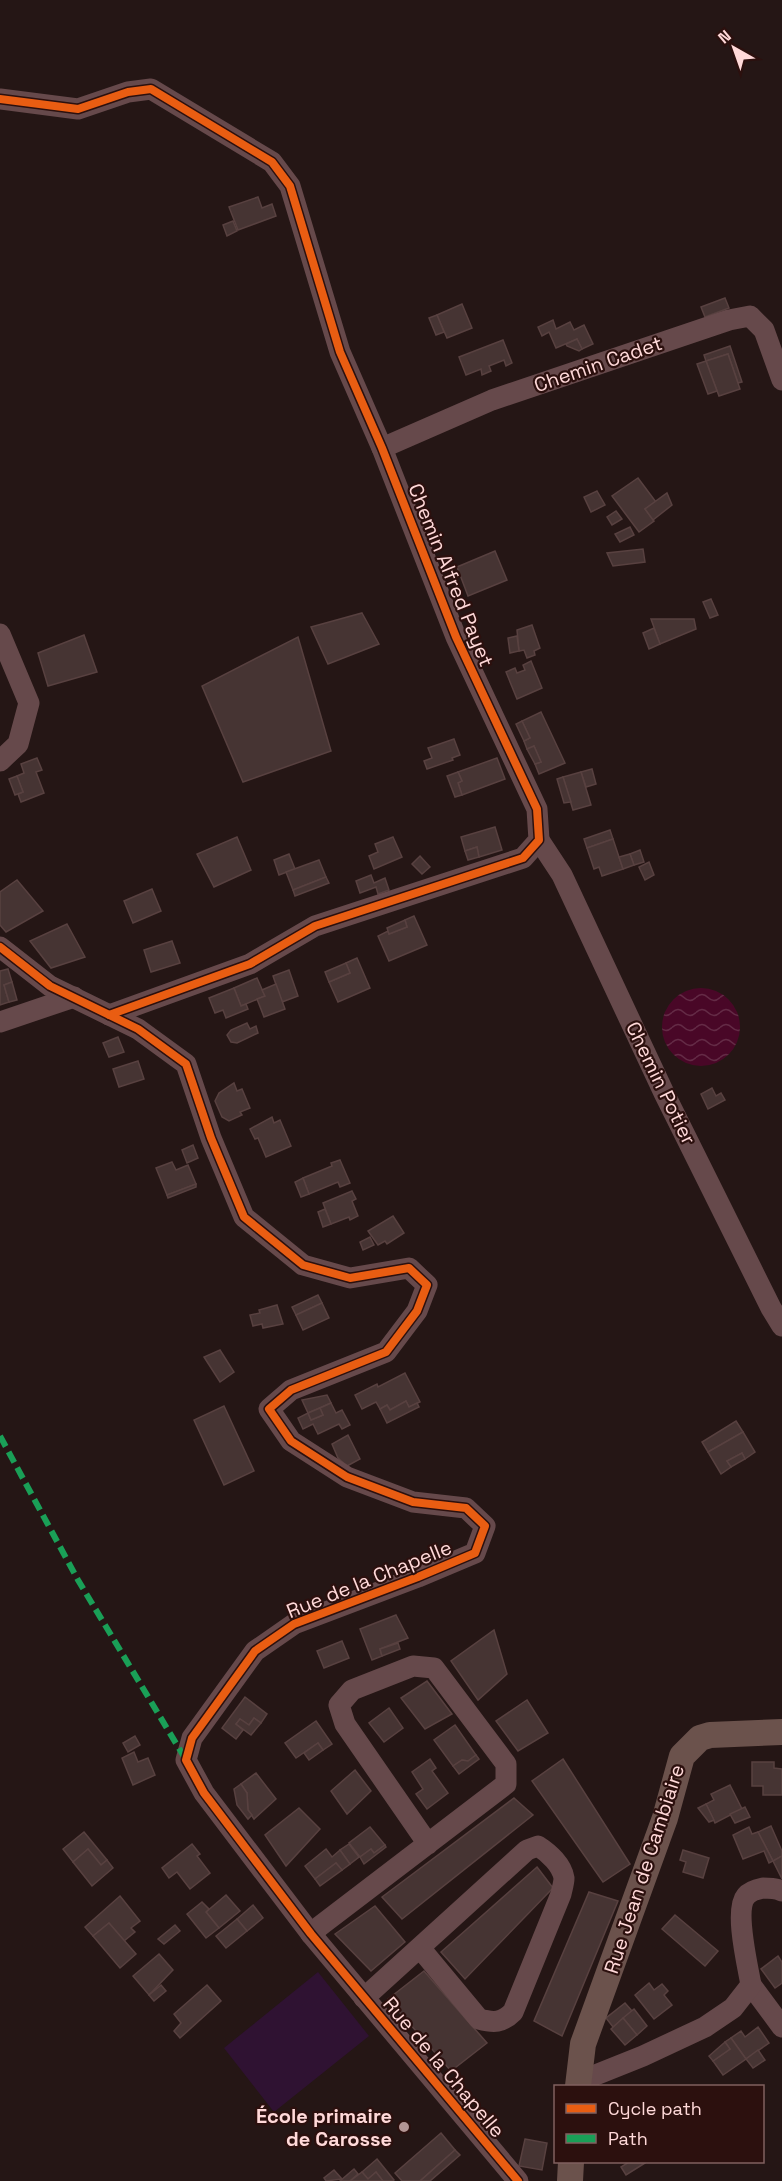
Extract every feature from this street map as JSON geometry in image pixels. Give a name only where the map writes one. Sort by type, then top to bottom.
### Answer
[{"type":"main road","name":"Rue Jean de Cambiaire","points":[[578,2084],[583,2044],[665,1818],[681,1756],[700,1738],[710,1735],[782,1732]]},
{"type":"main road","points":[[570,2181],[571,2163]]},
{"type":"street","name":"Chemin Alfred Payet","points":[[0,99],[78,109],[128,92],[151,89],[272,162],[290,186],[340,352],[382,448],[456,637],[537,809],[539,840]]},
{"type":"street","name":"Chemin Cadet","points":[[382,448],[492,400],[689,333],[750,316],[764,330],[782,380]]},
{"type":"street","points":[[0,634],[29,703],[18,744],[0,760]]},
{"type":"street","points":[[109,1015],[250,964],[315,926],[523,858],[539,840]]},
{"type":"street","name":"Chemin Potier","points":[[539,840],[562,875],[664,1093],[782,1326]]},
{"type":"street","name":"Rue de la Chapelle","points":[[0,948],[50,986],[138,1029],[186,1064],[211,1138],[244,1217],[303,1265],[350,1278],[409,1268],[427,1285],[417,1311],[386,1352],[291,1390],[269,1409],[291,1442],[347,1477],[413,1502],[466,1508],[485,1526],[475,1553],[294,1624],[255,1651],[192,1738],[186,1760],[204,1793],[311,1934],[518,2181]]},
{"type":"street","points":[[0,1022],[74,998]]},
{"type":"street","points":[[311,1934],[428,1844],[506,1784],[506,1764],[434,1668],[413,1666],[352,1690],[339,1705],[345,1724],[428,1844]]},
{"type":"street","points":[[364,1998],[527,1850],[538,1846],[548,1853],[558,1865],[564,1879],[561,1894],[513,2012],[505,2020],[492,2023],[479,2019],[420,1948]]},
{"type":"street","points":[[782,1891],[777,1888],[758,1888],[746,1896],[742,1907],[742,1923],[751,1985],[782,2027]]},
{"type":"street","points":[[578,2084],[705,2027],[733,2007],[751,1985]]},
{"type":"shaded area","points":[[318,1972],[369,2036],[274,2112],[224,2048]]},
{"type":"water","points":[[701,988],[716,991],[729,999],[737,1012],[740,1027],[737,1042],[729,1055],[716,1063],[701,1066],[686,1063],[673,1055],[665,1042],[662,1027],[665,1012],[673,999],[686,991]]},
{"type":"building","points":[[258,197],[262,208],[272,204],[276,216],[238,230],[229,207]]},
{"type":"building","points":[[233,221],[237,231],[227,236],[223,225]]},
{"type":"building","points":[[725,298],[729,308],[705,317],[701,307]]},
{"type":"building","points":[[462,304],[472,328],[447,338],[437,315]]},
{"type":"building","points":[[437,315],[444,332],[436,335],[429,318]]},
{"type":"building","points":[[553,320],[556,329],[570,322],[574,330],[584,325],[593,344],[582,349],[577,339],[556,348],[549,332],[542,336],[538,327]]},
{"type":"building","points":[[577,339],[582,349],[579,351],[567,346],[566,344]]},
{"type":"building","points":[[503,340],[512,363],[506,366],[504,360],[489,366],[491,371],[482,375],[481,369],[466,375],[459,357]]},
{"type":"building","points":[[730,346],[742,382],[738,383],[728,354],[706,361],[704,355]]},
{"type":"building","points":[[728,354],[740,389],[719,396],[706,361]]},
{"type":"building","points":[[706,361],[717,391],[708,394],[697,364]]},
{"type":"building","points":[[638,478],[656,502],[645,509],[654,521],[639,532],[612,496]]},
{"type":"building","points":[[597,491],[605,505],[591,512],[584,497]]},
{"type":"building","points":[[667,493],[672,505],[653,520],[645,509]]},
{"type":"building","points":[[616,511],[622,519],[612,525],[607,517]]},
{"type":"building","points":[[630,527],[634,535],[620,542],[615,534]]},
{"type":"building","points":[[643,549],[645,562],[613,566],[607,553]]},
{"type":"building","points":[[495,551],[507,580],[468,596],[457,567]]},
{"type":"building","points":[[711,599],[718,615],[710,618],[703,602]]},
{"type":"building","points":[[362,613],[379,644],[328,664],[311,627]]},
{"type":"building","points":[[651,619],[694,619],[696,629],[660,644]]},
{"type":"building","points":[[532,625],[540,648],[534,651],[535,655],[527,658],[524,650],[519,651],[517,630]]},
{"type":"building","points":[[654,628],[660,644],[649,649],[643,633]]},
{"type":"building","points":[[84,635],[97,672],[48,686],[38,653]]},
{"type":"building","points":[[517,636],[519,651],[510,653],[508,638]]},
{"type":"building","points":[[298,637],[331,751],[243,782],[202,686]]},
{"type":"building","points":[[531,661],[542,688],[517,699],[506,672],[515,668],[517,673],[525,670],[523,665]]},
{"type":"building","points":[[541,712],[565,763],[539,774],[535,764],[541,762],[534,746],[527,749],[524,741],[530,738],[522,721]]},
{"type":"building","points":[[522,721],[530,738],[524,741],[516,724]]},
{"type":"building","points":[[454,739],[460,755],[452,758],[453,760],[427,769],[424,761],[432,758],[428,748]]},
{"type":"building","points":[[534,746],[541,762],[535,764],[527,749]]},
{"type":"building","points":[[37,758],[42,770],[36,772],[44,793],[21,802],[18,794],[23,792],[17,776],[24,773],[21,764]]},
{"type":"building","points":[[497,758],[505,779],[462,795],[458,783],[462,781],[458,772]]},
{"type":"building","points":[[592,769],[596,784],[586,787],[581,772]]},
{"type":"building","points":[[458,772],[462,781],[458,783],[462,795],[455,797],[447,776]]},
{"type":"building","points":[[581,772],[591,805],[573,810],[563,777]]},
{"type":"building","points":[[17,776],[23,792],[15,795],[9,779]]},
{"type":"building","points":[[563,777],[571,802],[564,803],[557,779]]},
{"type":"building","points":[[495,827],[502,850],[479,857],[477,847],[465,851],[461,837]]},
{"type":"building","points":[[610,830],[613,839],[587,848],[584,839]]},
{"type":"building","points":[[237,837],[251,870],[214,887],[197,854]]},
{"type":"building","points":[[393,837],[402,857],[374,869],[369,856],[378,852],[375,844]]},
{"type":"building","points":[[613,839],[623,869],[602,876],[599,867],[594,869],[587,848]]},
{"type":"building","points":[[477,847],[479,857],[468,860],[465,851]]},
{"type":"building","points":[[640,850],[644,862],[634,865],[630,854]]},
{"type":"building","points":[[289,854],[295,869],[279,875],[274,860]]},
{"type":"building","points":[[630,854],[634,865],[623,869],[619,857]]},
{"type":"building","points":[[420,856],[430,867],[422,874],[412,864]]},
{"type":"building","points":[[319,860],[326,877],[293,890],[286,872]]},
{"type":"building","points":[[649,862],[654,875],[645,880],[639,867]]},
{"type":"building","points":[[371,875],[374,883],[385,878],[389,890],[378,894],[376,887],[360,893],[356,881]]},
{"type":"building","points":[[326,877],[329,883],[295,896],[293,890]]},
{"type":"building","points":[[17,880],[43,911],[6,932],[0,925],[0,892]]},
{"type":"building","points":[[152,889],[161,911],[133,923],[124,901]]},
{"type":"building","points":[[414,916],[427,945],[389,961],[378,936],[388,931],[389,934],[407,927],[405,920]]},
{"type":"building","points":[[405,920],[407,927],[389,934],[387,928]]},
{"type":"building","points":[[67,924],[85,957],[51,968],[30,941]]},
{"type":"building","points":[[172,941],[180,963],[151,972],[144,950]]},
{"type":"building","points":[[357,958],[370,988],[338,1002],[329,982],[350,973],[346,963]]},
{"type":"building","points":[[346,963],[350,973],[329,982],[325,972]]},
{"type":"building","points":[[8,969],[12,982],[4,985],[9,1002],[0,1005],[0,971]]},
{"type":"building","points":[[289,970],[298,996],[282,1002],[273,976]]},
{"type":"building","points":[[257,978],[265,996],[241,1006],[234,988]]},
{"type":"building","points":[[12,982],[17,1000],[9,1002],[4,985]]},
{"type":"building","points":[[276,984],[285,1009],[264,1017],[257,999],[265,996],[262,990]]},
{"type":"building","points":[[234,988],[241,1006],[246,1004],[248,1009],[226,1018],[223,1010],[215,1013],[209,998]]},
{"type":"building","points":[[247,1023],[250,1029],[256,1026],[258,1033],[237,1043],[231,1042],[227,1035],[231,1030]]},
{"type":"building","points":[[118,1037],[124,1052],[109,1057],[103,1043]]},
{"type":"building","points":[[138,1061],[144,1079],[119,1087],[113,1069]]},
{"type":"building","points":[[234,1083],[237,1091],[242,1089],[250,1108],[240,1112],[242,1115],[229,1121],[222,1117],[215,1101],[219,1093]]},
{"type":"building","points":[[712,1088],[716,1096],[721,1093],[725,1100],[708,1109],[701,1094]]},
{"type":"building","points":[[272,1117],[274,1123],[280,1120],[291,1146],[266,1157],[258,1138],[255,1139],[250,1129]]},
{"type":"building","points":[[193,1145],[198,1158],[187,1163],[182,1150]]},
{"type":"building","points":[[340,1160],[350,1183],[340,1187],[338,1182],[309,1194],[303,1178],[332,1166],[331,1163]]},
{"type":"building","points":[[172,1162],[176,1170],[188,1165],[196,1184],[167,1195],[156,1168]]},
{"type":"building","points":[[303,1178],[309,1194],[301,1197],[295,1182]]},
{"type":"building","points":[[196,1184],[196,1187],[168,1198],[167,1195]]},
{"type":"building","points":[[352,1191],[356,1199],[352,1201],[358,1216],[331,1224],[323,1203]]},
{"type":"building","points":[[325,1209],[331,1224],[323,1227],[318,1212]]},
{"type":"building","points":[[393,1216],[404,1233],[387,1244],[385,1241],[378,1245],[368,1231]]},
{"type":"building","points":[[370,1237],[374,1245],[363,1250],[360,1242]]},
{"type":"building","points":[[318,1295],[322,1303],[296,1315],[292,1307]]},
{"type":"building","points":[[322,1303],[329,1318],[303,1330],[296,1315]]},
{"type":"building","points":[[277,1305],[283,1324],[263,1328],[262,1324],[253,1326],[250,1315]]},
{"type":"building","points":[[220,1350],[234,1372],[220,1382],[204,1357]]},
{"type":"building","points":[[405,1373],[420,1402],[409,1407],[406,1401],[390,1410],[387,1405],[380,1409],[376,1402],[362,1409],[355,1395],[377,1384],[378,1387]]},
{"type":"building","points":[[327,1395],[331,1403],[308,1413],[302,1400]]},
{"type":"building","points":[[406,1401],[409,1407],[417,1403],[419,1407],[387,1423],[380,1409],[387,1405],[390,1410]]},
{"type":"building","points":[[331,1403],[336,1413],[342,1410],[350,1425],[342,1429],[339,1424],[318,1434],[313,1424],[303,1429],[298,1418],[308,1413],[311,1420],[323,1415],[320,1408]]},
{"type":"building","points":[[224,1406],[254,1471],[224,1485],[194,1420]]},
{"type":"building","points":[[320,1408],[323,1415],[311,1420],[308,1413]]},
{"type":"building","points":[[736,1421],[743,1432],[708,1452],[702,1442]]},
{"type":"building","points":[[743,1432],[755,1452],[745,1459],[742,1453],[727,1461],[731,1467],[721,1474],[708,1452]]},
{"type":"building","points":[[348,1435],[360,1459],[347,1466],[338,1458],[332,1444]]},
{"type":"building","points":[[742,1453],[745,1459],[731,1467],[727,1461]]},
{"type":"building","points":[[396,1615],[408,1638],[380,1649],[382,1656],[372,1660],[360,1629]]},
{"type":"building","points":[[494,1630],[507,1674],[478,1700],[451,1661]]},
{"type":"building","points":[[342,1641],[349,1658],[324,1668],[317,1651]]},
{"type":"building","points":[[398,1643],[400,1649],[382,1656],[380,1649]]},
{"type":"building","points":[[427,1681],[452,1714],[425,1729],[401,1698]]},
{"type":"building","points":[[245,1697],[267,1714],[261,1723],[254,1718],[249,1725],[240,1719],[236,1724],[243,1730],[236,1739],[222,1728]]},
{"type":"building","points":[[527,1700],[548,1733],[518,1751],[496,1721]]},
{"type":"building","points":[[389,1708],[403,1728],[384,1742],[369,1723]]},
{"type":"building","points":[[254,1718],[261,1723],[251,1735],[236,1724],[240,1719],[249,1725]]},
{"type":"building","points":[[316,1721],[332,1744],[323,1750],[318,1743],[296,1758],[285,1743]]},
{"type":"building","points":[[455,1725],[476,1755],[468,1761],[462,1760],[453,1766],[434,1740]]},
{"type":"building","points":[[135,1736],[140,1745],[128,1752],[123,1743]]},
{"type":"building","points":[[318,1743],[323,1750],[309,1760],[304,1753]]},
{"type":"building","points":[[134,1752],[138,1762],[148,1758],[155,1775],[133,1785],[122,1758]]},
{"type":"building","points":[[476,1755],[479,1759],[459,1774],[453,1766],[462,1760],[468,1761]]},
{"type":"building","points":[[430,1759],[436,1768],[432,1771],[448,1793],[427,1809],[416,1794],[423,1789],[412,1772]]},
{"type":"building","points":[[563,1759],[630,1864],[603,1882],[532,1781]]},
{"type":"building","points":[[752,1762],[774,1762],[774,1768],[782,1769],[782,1795],[763,1795],[763,1786],[752,1786]]},
{"type":"building","points":[[355,1770],[371,1791],[347,1814],[331,1791]]},
{"type":"building","points":[[256,1773],[276,1799],[254,1819],[248,1810],[247,1793],[241,1784]]},
{"type":"building","points":[[241,1784],[247,1793],[248,1810],[252,1815],[248,1819],[237,1805],[234,1789]]},
{"type":"building","points":[[730,1785],[742,1809],[715,1823],[706,1804],[714,1800],[711,1794]]},
{"type":"building","points":[[514,1798],[533,1815],[402,1919],[382,1897]]},
{"type":"building","points":[[706,1804],[714,1820],[709,1822],[698,1808]]},
{"type":"building","points":[[745,1807],[750,1817],[735,1823],[730,1814]]},
{"type":"building","points":[[299,1808],[320,1829],[286,1866],[265,1835]]},
{"type":"building","points":[[771,1826],[782,1851],[782,1856],[773,1861],[758,1832]]},
{"type":"building","points":[[370,1827],[385,1845],[374,1853],[371,1849],[360,1857],[349,1843]]},
{"type":"building","points":[[749,1827],[752,1834],[758,1832],[773,1861],[769,1863],[764,1851],[743,1859],[733,1835]]},
{"type":"building","points":[[84,1832],[107,1860],[101,1865],[88,1849],[73,1862],[63,1849]]},
{"type":"building","points":[[192,1844],[200,1854],[197,1856],[210,1873],[190,1889],[177,1872],[169,1878],[162,1868]]},
{"type":"building","points":[[349,1844],[359,1857],[350,1864],[340,1850]]},
{"type":"building","points":[[385,1845],[386,1847],[364,1864],[360,1857],[371,1849],[374,1853]]},
{"type":"building","points":[[88,1849],[101,1865],[107,1860],[113,1868],[92,1886],[73,1862]]},
{"type":"building","points":[[326,1849],[332,1857],[340,1850],[350,1864],[342,1870],[336,1863],[315,1879],[305,1866]]},
{"type":"building","points":[[683,1850],[709,1858],[703,1878],[683,1872],[686,1862],[680,1860]]},
{"type":"building","points":[[782,1856],[782,1879],[773,1861]]},
{"type":"building","points":[[336,1863],[342,1870],[320,1886],[315,1879]]},
{"type":"building","points":[[537,1867],[553,1888],[465,1979],[441,1952]]},
{"type":"building","points":[[589,1892],[618,1901],[562,2036],[534,2021]]},
{"type":"building","points":[[226,1895],[240,1911],[219,1928],[206,1912]]},
{"type":"building","points":[[120,1896],[140,1921],[131,1928],[135,1932],[124,1941],[109,1923],[93,1936],[85,1927]]},
{"type":"building","points":[[202,1902],[209,1909],[206,1912],[219,1928],[206,1938],[187,1914]]},
{"type":"building","points":[[253,1905],[263,1918],[247,1931],[237,1919]]},
{"type":"building","points":[[375,1906],[405,1942],[371,1971],[335,1934]]},
{"type":"building","points":[[675,1915],[718,1951],[705,1966],[662,1929]]},
{"type":"building","points":[[237,1919],[247,1931],[226,1948],[216,1936]]},
{"type":"building","points":[[109,1923],[136,1954],[120,1968],[93,1936]]},
{"type":"building","points":[[175,1925],[180,1931],[164,1944],[158,1939]]},
{"type":"building","points":[[159,1954],[173,1970],[149,1995],[133,1976]]},
{"type":"building","points":[[778,1956],[782,1962],[782,1983],[775,1988],[761,1969]]},
{"type":"building","points":[[424,1971],[487,2043],[451,2071],[388,1999]]},
{"type":"building","points":[[649,1983],[654,1990],[662,1984],[668,1991],[664,1995],[672,2005],[654,2019],[635,1995]]},
{"type":"building","points":[[161,1985],[166,1991],[154,2001],[149,1995]]},
{"type":"building","points":[[207,1985],[221,2001],[180,2038],[174,2031],[181,2023],[174,2014]]},
{"type":"building","points":[[625,2003],[632,2011],[613,2027],[606,2018]]},
{"type":"building","points":[[634,2009],[647,2026],[637,2035],[623,2018]]},
{"type":"building","points":[[623,2018],[637,2035],[625,2045],[611,2029]]},
{"type":"building","points":[[758,2027],[769,2043],[746,2059],[731,2038],[741,2031],[745,2037]]},
{"type":"building","points":[[731,2038],[746,2059],[723,2075],[713,2061],[730,2049],[725,2042]]},
{"type":"building","points":[[725,2042],[730,2049],[713,2061],[709,2056]]},
{"type":"building","points":[[758,2050],[765,2060],[753,2068],[746,2059]]},
{"type":"building","points":[[441,2133],[455,2150],[420,2181],[402,2181],[395,2173]]},
{"type":"building","points":[[525,2139],[547,2143],[542,2170],[519,2166]]},
{"type":"building","points":[[455,2150],[460,2155],[430,2181],[420,2181]]},
{"type":"building","points":[[377,2159],[393,2181],[383,2181],[376,2172],[368,2179],[362,2172]]},
{"type":"building","points":[[627,2163],[645,2163],[626,2175],[621,2167]]},
{"type":"building","points":[[354,2169],[358,2174],[350,2181],[340,2181]]},
{"type":"building","points":[[334,2170],[342,2179],[326,2181],[324,2178]]},
{"type":"building","points":[[362,2172],[368,2179],[376,2172],[383,2181],[350,2181]]},
{"type":"marked path","points":[[0,1436],[78,1580],[186,1760]]},
{"type":"cycle path","points":[[0,99],[78,109],[128,92],[151,89],[272,162],[290,186],[340,352],[382,448],[456,637],[537,809],[539,840],[523,858],[315,926],[250,964],[109,1015]]},
{"type":"cycle path","points":[[0,947],[50,986],[138,1029],[186,1064],[211,1138],[244,1217],[303,1265],[350,1278],[409,1268],[427,1285],[417,1311],[386,1352],[291,1390],[269,1409],[291,1441],[347,1477],[413,1502],[466,1508],[485,1526],[475,1553],[294,1624],[255,1651],[192,1738],[186,1760],[204,1793],[311,1934],[518,2181]]},
{"type":"place","name":"École primaire de Carosse","points":[[404,2127]]}]
